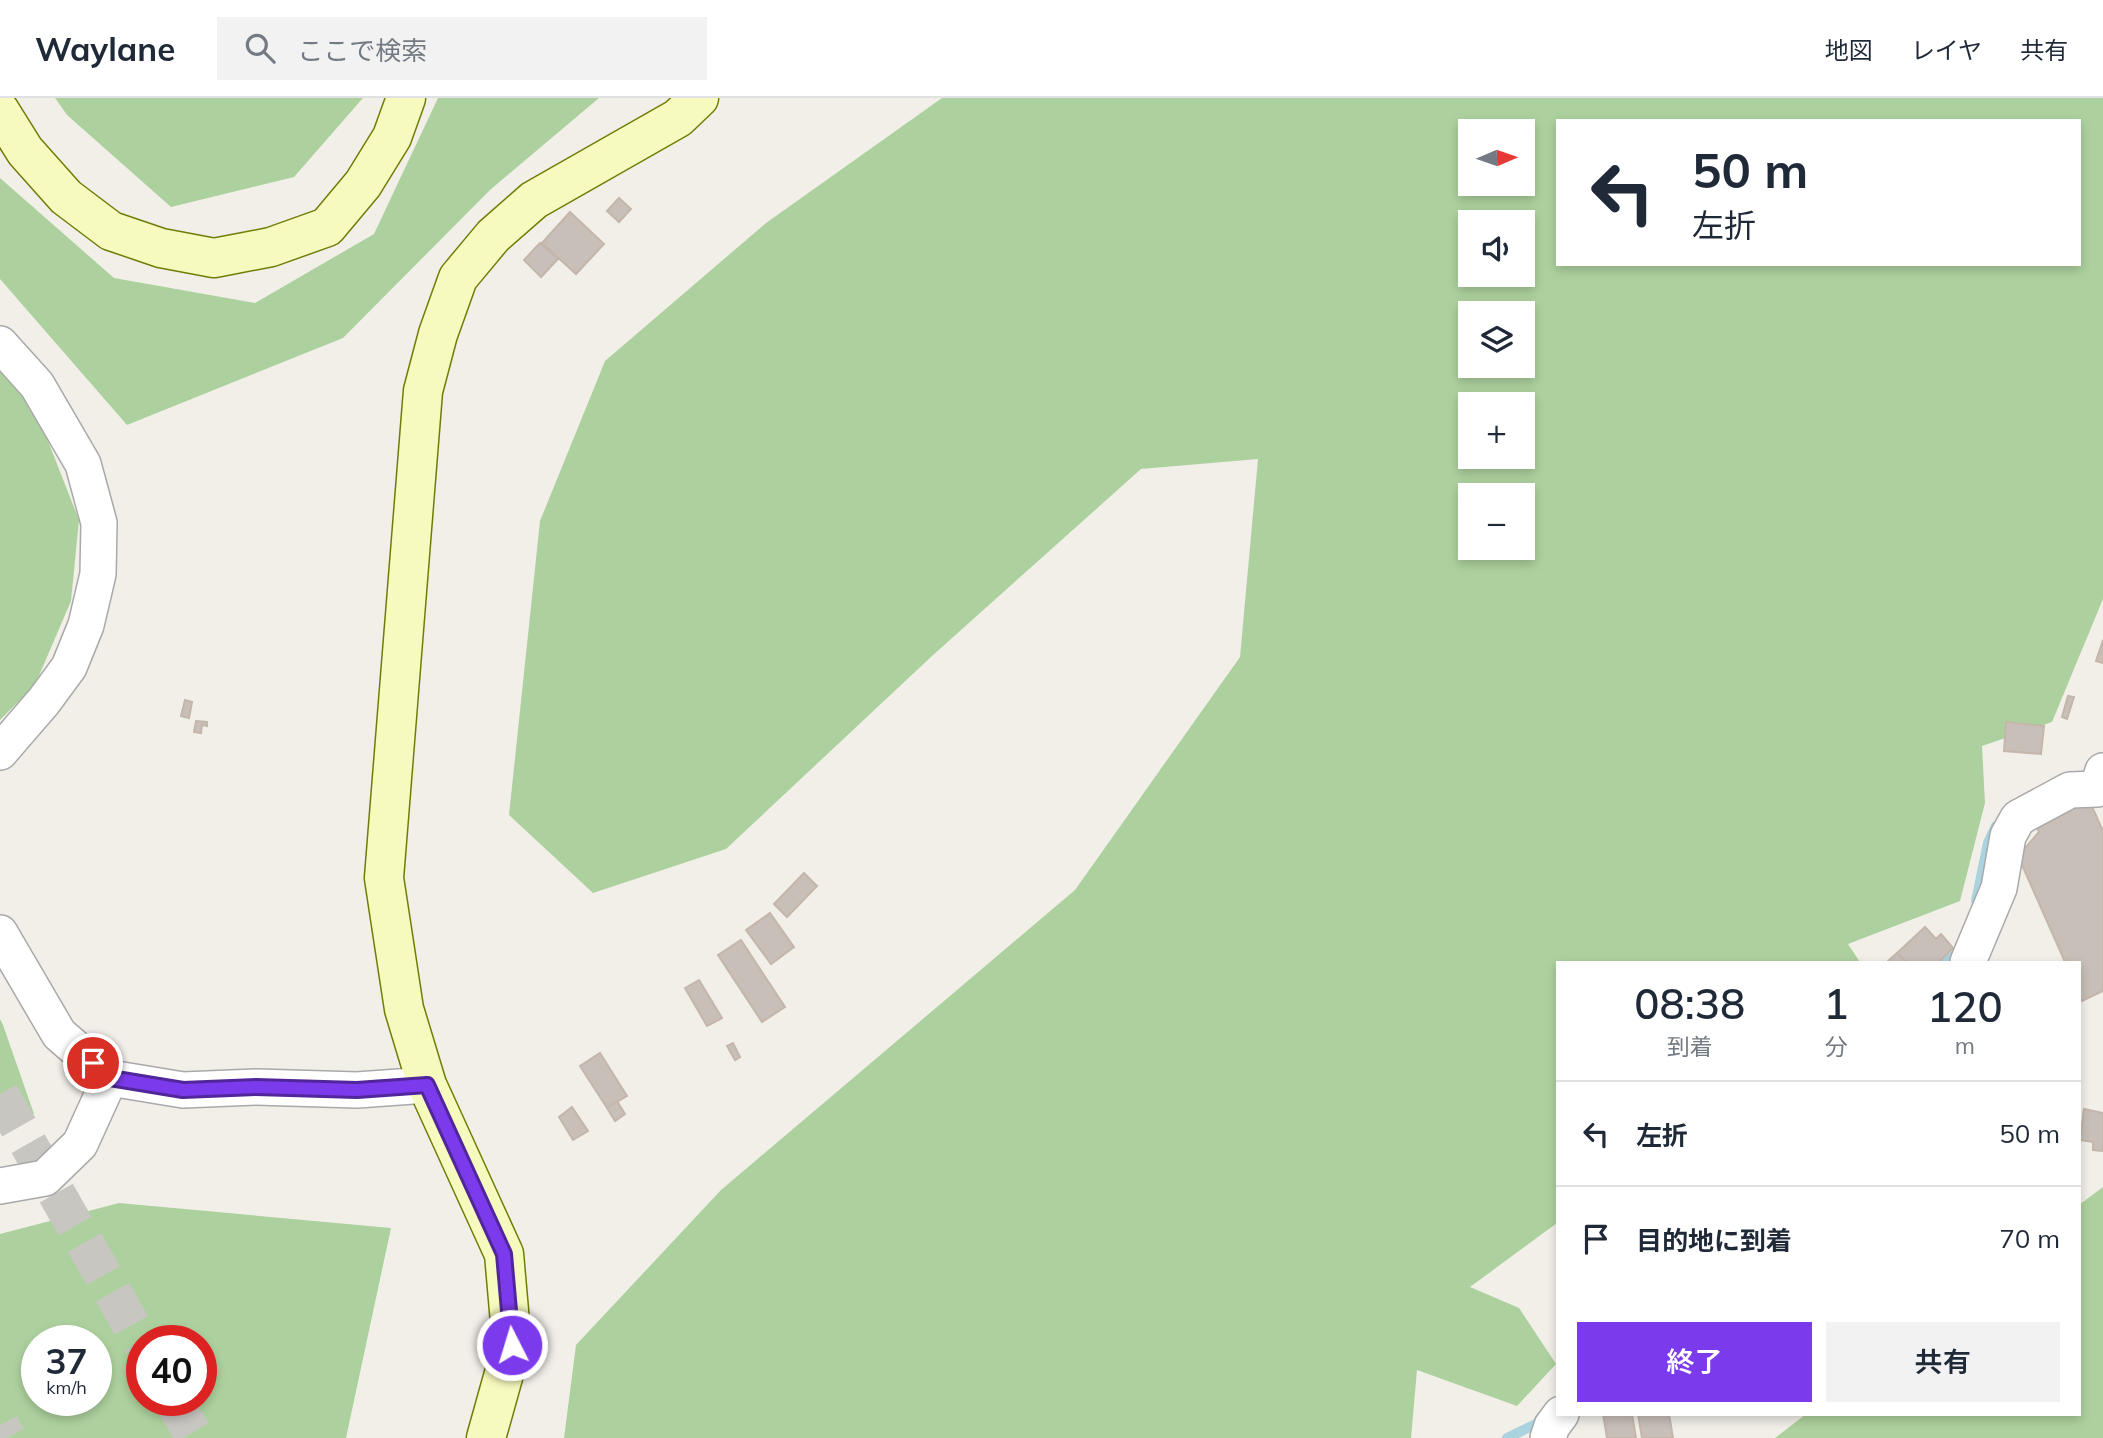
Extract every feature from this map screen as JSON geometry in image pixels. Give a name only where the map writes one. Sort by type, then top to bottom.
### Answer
[{"type":"street","points":[[0,111],[25,151],[66,197],[110,231],[161,248],[214,258],[271,247],[327,227],[363,184],[393,137],[406,98]]},
{"type":"street","points":[[486,1438],[512,1345],[504,1254],[427,1085],[404,1009],[384,878],[423,391],[438,334],[458,278],[493,236],[534,200],[678,118],[699,98]]},
{"type":"street","points":[[0,344],[37,385],[83,464],[99,523],[98,574],[86,625],[69,667],[0,752]]},
{"type":"street","points":[[1968,961],[1999,888],[2008,835],[2018,818],[2070,790],[2097,789],[2103,771]]},
{"type":"street","points":[[0,933],[59,1034],[110,1078],[183,1090],[256,1087],[357,1090],[427,1085]]},
{"type":"street","points":[[0,1186],[45,1178],[80,1144],[110,1078]]},
{"type":"street","points":[[1548,1438],[1559,1416]]},
{"type":"green space","points":[[55,98],[363,98],[294,177],[171,207],[67,115]]},
{"type":"green space","points":[[438,98],[599,98],[490,190],[343,338],[127,425],[0,279],[0,178],[114,278],[255,303],[374,234]]},
{"type":"green space","points":[[942,98],[2103,98],[2103,599],[2052,722],[1982,746],[1985,803],[1960,901],[1848,944],[1859,961],[1556,961],[1556,1224],[1470,1287],[1519,1308],[1556,1364],[1517,1406],[1417,1370],[1411,1438],[564,1438],[576,1345],[721,1190],[1075,890],[1240,657],[1258,459],[1141,469],[932,656],[726,849],[593,893],[509,815],[540,521],[605,361],[766,223]]},
{"type":"green space","points":[[0,369],[37,413],[79,520],[71,601],[35,685],[0,720]]},
{"type":"green space","points":[[0,1019],[3,1025],[34,1114],[0,1112]]},
{"type":"green space","points":[[2103,1187],[2103,1438],[1775,1438],[1803,1416],[2081,1416],[2081,1204]]},
{"type":"green space","points":[[119,1203],[391,1228],[346,1438],[0,1438],[0,1234]]},
{"type":"building","points":[[619,198],[631,209],[619,222],[607,211]]},
{"type":"building","points":[[570,212],[604,244],[576,274],[542,243]]},
{"type":"building","points":[[540,243],[558,259],[541,277],[524,260]]},
{"type":"building","points":[[2103,640],[2103,663],[2096,661]]},
{"type":"building","points":[[2068,696],[2074,697],[2067,719],[2062,717]]},
{"type":"building","points":[[185,700],[192,702],[189,718],[181,716]]},
{"type":"building","points":[[196,721],[207,722],[207,726],[202,725],[201,733],[194,732]]},
{"type":"building","points":[[2006,722],[2044,726],[2041,754],[2004,751]]},
{"type":"building","points":[[2089,800],[2103,831],[2103,991],[2082,1001],[2081,961],[2065,961],[2018,856],[2039,832],[2034,821]]},
{"type":"building","points":[[804,873],[817,886],[787,917],[774,904]]},
{"type":"building","points":[[770,913],[794,947],[771,964],[746,930]]},
{"type":"building","points":[[1925,927],[1936,939],[1941,934],[1953,948],[1940,961],[1905,961],[1897,953]]},
{"type":"building","points":[[741,940],[785,1007],[762,1022],[718,955]]},
{"type":"building","points":[[1897,953],[1905,961],[1888,961]]},
{"type":"building","points":[[699,980],[722,1018],[707,1026],[685,988]]},
{"type":"building","points":[[733,1043],[740,1057],[735,1060],[727,1046]]},
{"type":"building","points":[[600,1053],[627,1096],[607,1108],[580,1066]]},
{"type":"building","points":[[617,1101],[625,1114],[615,1121],[607,1108]]},
{"type":"building","points":[[572,1107],[588,1131],[573,1140],[559,1117]]},
{"type":"building","points":[[2084,1109],[2103,1113],[2103,1151],[2093,1150],[2093,1142],[2081,1140]]},
{"type":"building","points":[[1603,1416],[1632,1416],[1636,1438],[1607,1438]]},
{"type":"building","points":[[1638,1416],[1669,1416],[1673,1438],[1642,1438]]},
{"type":"waterway","points":[[1976,901],[1988,843],[1996,826]]},
{"type":"waterway","points":[[1947,961],[1959,951],[1960,946]]},
{"type":"waterway","points":[[1507,1438],[1536,1424],[1542,1416]]},
{"type":"tunnel","points":[[0,1094],[131,1325]]},
{"type":"tunnel","points":[[182,1416],[195,1438]]},
{"type":"tunnel","points":[[0,1425],[7,1438]]},
{"type":"route","points":[[93,1063],[110,1078],[183,1090],[256,1087],[357,1090],[427,1085],[504,1254],[512,1345]]}]
